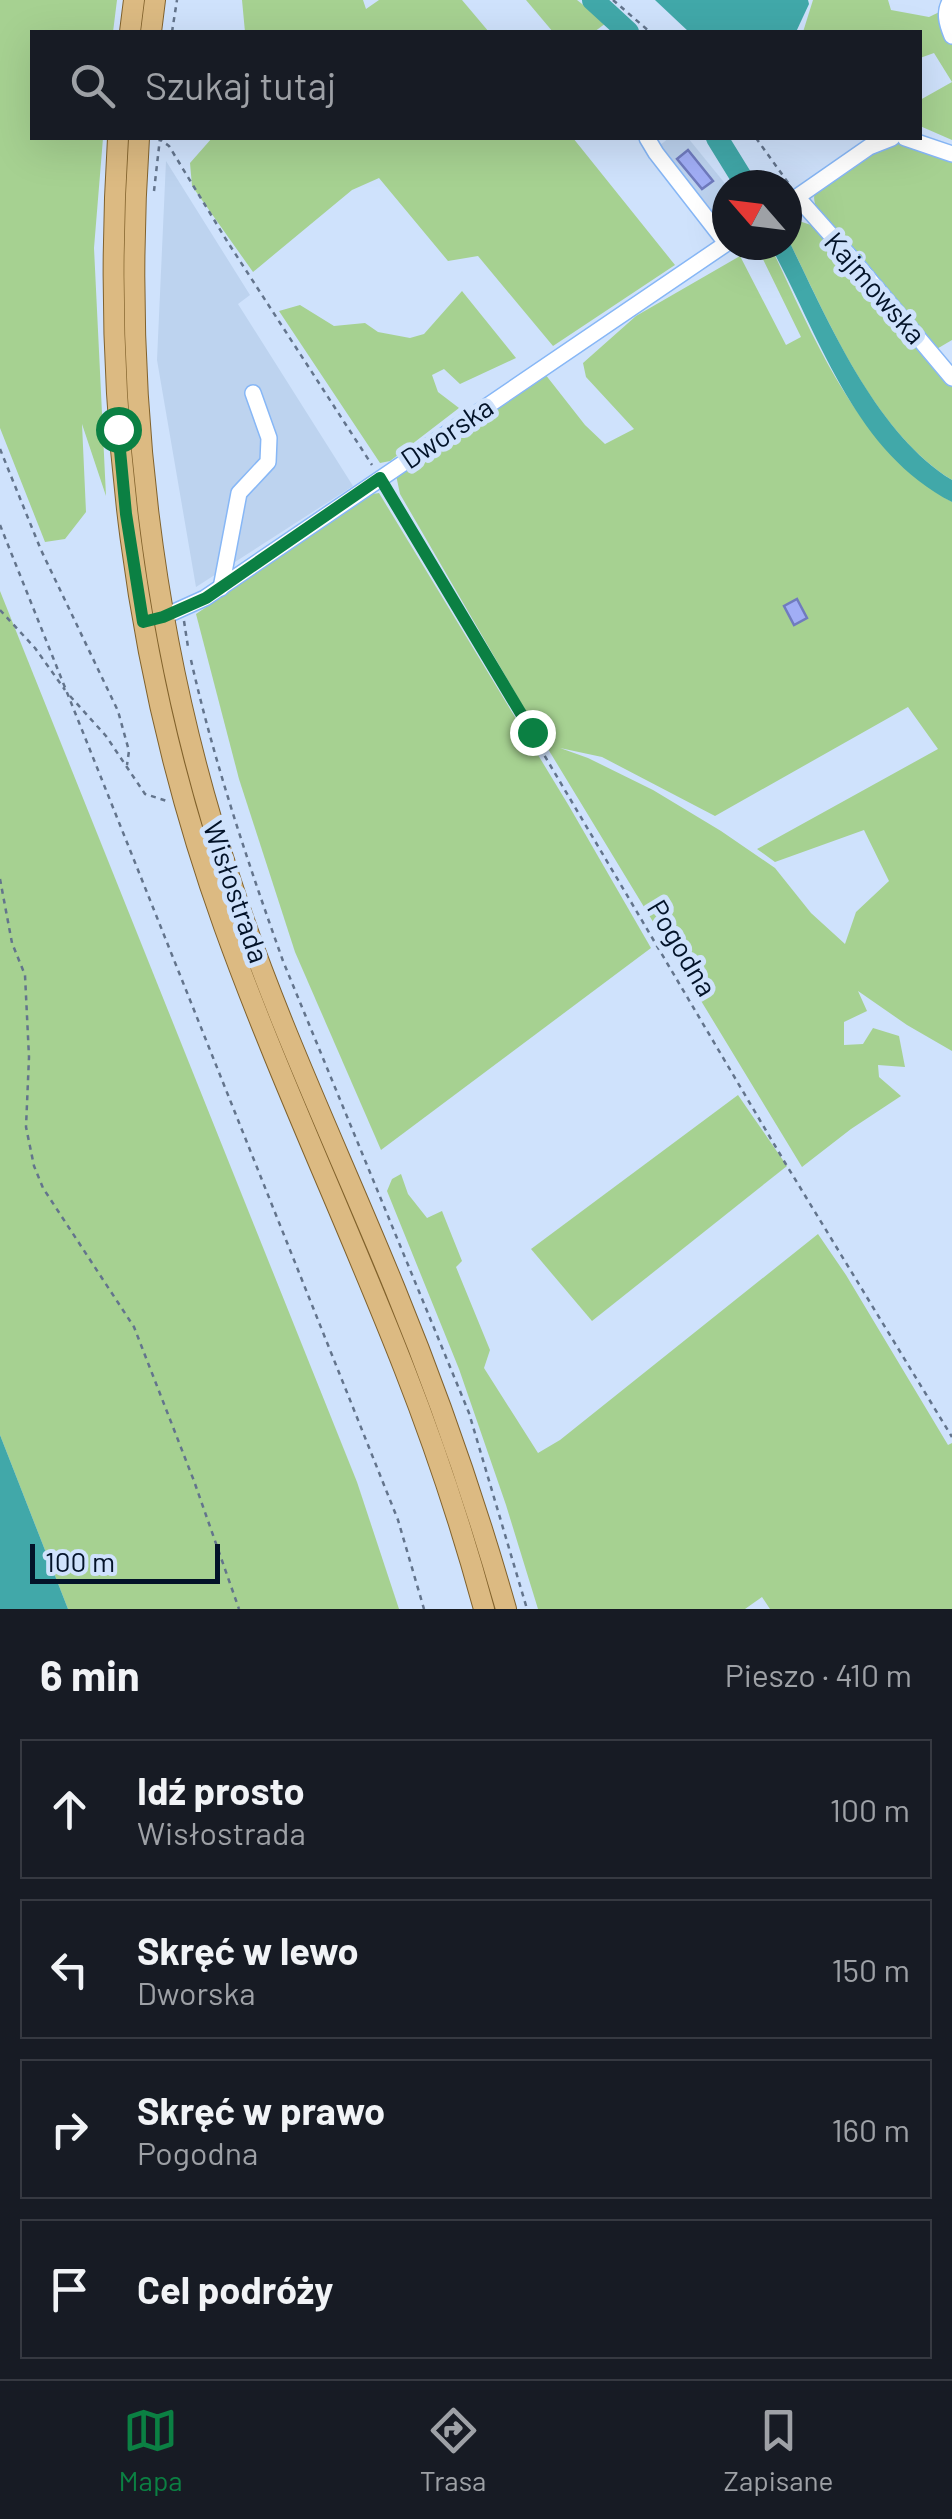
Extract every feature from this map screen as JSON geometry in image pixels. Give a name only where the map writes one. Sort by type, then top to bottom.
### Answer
[{"type":"main road","points":[[130,30],[134,0]]},
{"type":"main road","points":[[151,30],[156,0]]},
{"type":"main road","name":"Wisłostrada","points":[[118,140],[113,282],[117,410],[126,514],[163,616],[158,698],[183,798],[223,923],[424,1422],[484,1609]]},
{"type":"main road","name":"Wisłostrada","points":[[154,140],[134,238],[134,340],[145,494],[163,616],[192,750],[230,882],[438,1398],[506,1609]]},
{"type":"street","points":[[951,0],[946,17],[952,36]]},
{"type":"street","points":[[648,140],[712,224]]},
{"type":"street","points":[[802,194],[868,147],[887,140]]},
{"type":"street","points":[[911,140],[952,154]]},
{"type":"street","name":"Kajmowska","points":[[802,211],[853,260],[952,378]]},
{"type":"street","name":"Dworska","points":[[163,616],[206,598],[712,253]]},
{"type":"street","points":[[220,588],[239,492],[268,462],[268,438],[253,392]]},
{"type":"path","points":[[172,30],[176,0]]},
{"type":"path","points":[[613,0],[648,30]]},
{"type":"path","points":[[154,140],[154,190]]},
{"type":"path","name":"Pogodna","points":[[158,140],[169,146],[380,478],[952,1437]]},
{"type":"path","points":[[757,140],[774,170]]},
{"type":"path","points":[[0,449],[40,550],[118,711],[129,751],[127,766]]},
{"type":"path","points":[[0,525],[398,1520],[424,1609]]},
{"type":"path","points":[[0,610],[36,648],[68,694],[106,736],[145,794],[164,802],[183,798]]},
{"type":"path","points":[[163,616],[189,653],[209,730],[283,961],[469,1413],[527,1609]]},
{"type":"path","points":[[0,878],[12,943],[25,975],[29,1057],[26,1127],[34,1166],[43,1188],[134,1327],[239,1609]]},
{"type":"shaded area","points":[[0,0],[117,0],[113,30],[30,30],[30,140],[103,140],[94,248],[106,496],[82,424],[86,512],[65,539],[45,542],[0,428]]},
{"type":"shaded area","points":[[242,0],[363,0],[366,9],[379,0],[462,0],[487,30],[245,30]]},
{"type":"shaded area","points":[[526,0],[577,0],[606,23],[597,30],[551,30]]},
{"type":"shaded area","points":[[655,0],[808,0],[809,4],[797,30],[687,30]]},
{"type":"shaded area","points":[[813,0],[888,0],[891,10],[929,17],[952,6],[952,82],[934,53],[922,57],[922,30],[804,30]]},
{"type":"shaded area","points":[[952,82],[952,140],[922,127],[922,99]]},
{"type":"shaded area","points":[[210,140],[575,140],[675,265],[553,346],[478,256],[448,261],[379,178],[352,190],[253,272],[192,186],[190,163]]},
{"type":"shaded area","points":[[666,140],[690,140],[714,170],[712,221],[650,153]]},
{"type":"shaded area","points":[[902,142],[952,158],[952,340],[935,350],[817,210],[814,201],[818,188],[889,143]]},
{"type":"shaded area","points":[[166,161],[250,295],[238,304],[353,486],[196,587],[157,360]]},
{"type":"shaded area","points":[[802,222],[821,234],[952,387],[952,480],[898,432],[875,403],[836,337],[798,260],[802,260]]},
{"type":"shaded area","points":[[733,260],[742,260],[786,345],[801,337],[763,260],[777,260],[822,354],[865,422],[919,479],[952,502],[952,1051],[858,991],[867,1011],[844,1022],[844,1045],[863,1044],[873,1028],[899,1036],[905,1067],[878,1065],[879,1077],[901,1096],[802,1167],[545,744],[400,494],[396,475],[545,374],[605,444],[634,429],[586,377],[583,363],[636,316]],"holes":[[[908,707],[938,749],[757,849],[775,862],[864,830],[889,881],[856,912],[845,944],[811,913],[775,868],[653,790],[560,748],[602,757],[715,816]]]},
{"type":"shaded area","points":[[777,260],[798,260],[836,337],[876,403],[924,459],[952,480],[952,502],[918,480],[889,453],[864,422],[823,353]]},
{"type":"shaded area","points":[[462,291],[516,358],[460,384],[444,369],[432,375],[438,392],[459,408],[390,461],[380,463],[279,311],[300,305],[334,326],[365,323],[378,332],[410,338],[424,334]]},
{"type":"shaded area","points":[[379,493],[651,948],[381,1150],[295,952],[239,779],[196,614]]},
{"type":"shaded area","points":[[0,591],[357,1482],[399,1609],[68,1609],[0,1435]]},
{"type":"shaded area","points":[[738,1095],[787,1166],[592,1321],[531,1249]]},
{"type":"shaded area","points":[[401,1174],[408,1194],[427,1218],[442,1211],[462,1261],[456,1267],[490,1350],[484,1368],[538,1453],[560,1440],[818,1234],[948,1445],[952,1443],[952,1609],[770,1609],[762,1597],[745,1609],[538,1609],[459,1369],[387,1191],[392,1179]]},
{"type":"shaded area","points":[[0,1435],[68,1609],[0,1609]]},
{"type":"building","points":[[688,150],[712,182],[702,189],[677,159]]},
{"type":"building","points":[[797,599],[807,618],[794,625],[784,606]]},
{"type":"waterway","points":[[593,0],[626,30]]},
{"type":"waterway","points":[[718,140],[737,170]]},
{"type":"route","points":[[118,429],[143,622],[206,598],[380,478],[532,732]]}]
